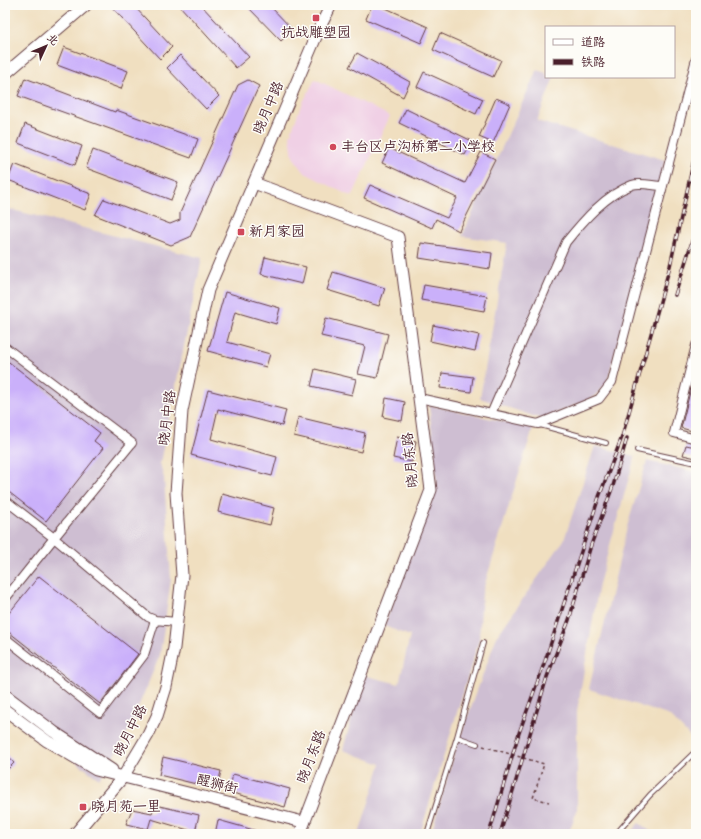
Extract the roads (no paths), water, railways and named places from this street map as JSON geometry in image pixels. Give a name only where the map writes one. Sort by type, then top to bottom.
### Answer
[{"type":"street","points":[[5,74],[86,5]]},
{"type":"street","name":"晓月中路","points":[[75,834],[123,777],[148,735],[157,716],[166,687],[177,622],[182,575],[176,493],[182,411],[208,290],[331,5]]},
{"type":"street","points":[[419,398],[538,424],[599,399],[612,382],[696,59]]},
{"type":"street","name":"晓月东路","points":[[254,183],[398,237],[431,490],[303,822],[300,834]]},
{"type":"street","points":[[491,414],[566,242],[579,225],[611,196],[633,185],[663,186]]},
{"type":"street","points":[[696,345],[674,433],[696,439]]},
{"type":"street","points":[[5,346],[132,444],[5,598]]},
{"type":"street","points":[[5,500],[54,538],[148,617],[155,620],[177,622]]},
{"type":"street","points":[[5,638],[100,712],[144,655],[155,620]]},
{"type":"street","name":"醒狮街","points":[[5,695],[54,732],[123,777]]},
{"type":"street","name":"醒狮街","points":[[5,710],[36,733],[96,770],[303,822]]},
{"type":"lane","points":[[538,424],[606,443]]},
{"type":"lane","points":[[637,450],[696,463]]},
{"type":"lane","points":[[427,834],[457,737],[483,643]]},
{"type":"lane","points":[[457,737],[477,744]]},
{"type":"lane","points":[[616,834],[650,795],[696,751]]},
{"type":"railway","points":[[489,834],[519,733],[545,661],[599,497],[622,437],[670,266],[696,151]]},
{"type":"railway","points":[[675,295],[696,229]]},
{"type":"railway","points":[[500,834],[547,677],[569,620],[591,545],[613,486],[627,438]]},
{"type":"place","name":"抗战雕塑园","points":[[316,18]]},
{"type":"place","name":"丰台区卢沟桥第二小学校","points":[[333,147]]},
{"type":"place","name":"新月家园","points":[[241,232]]},
{"type":"place","name":"晓月苑一里","points":[[83,807]]}]
